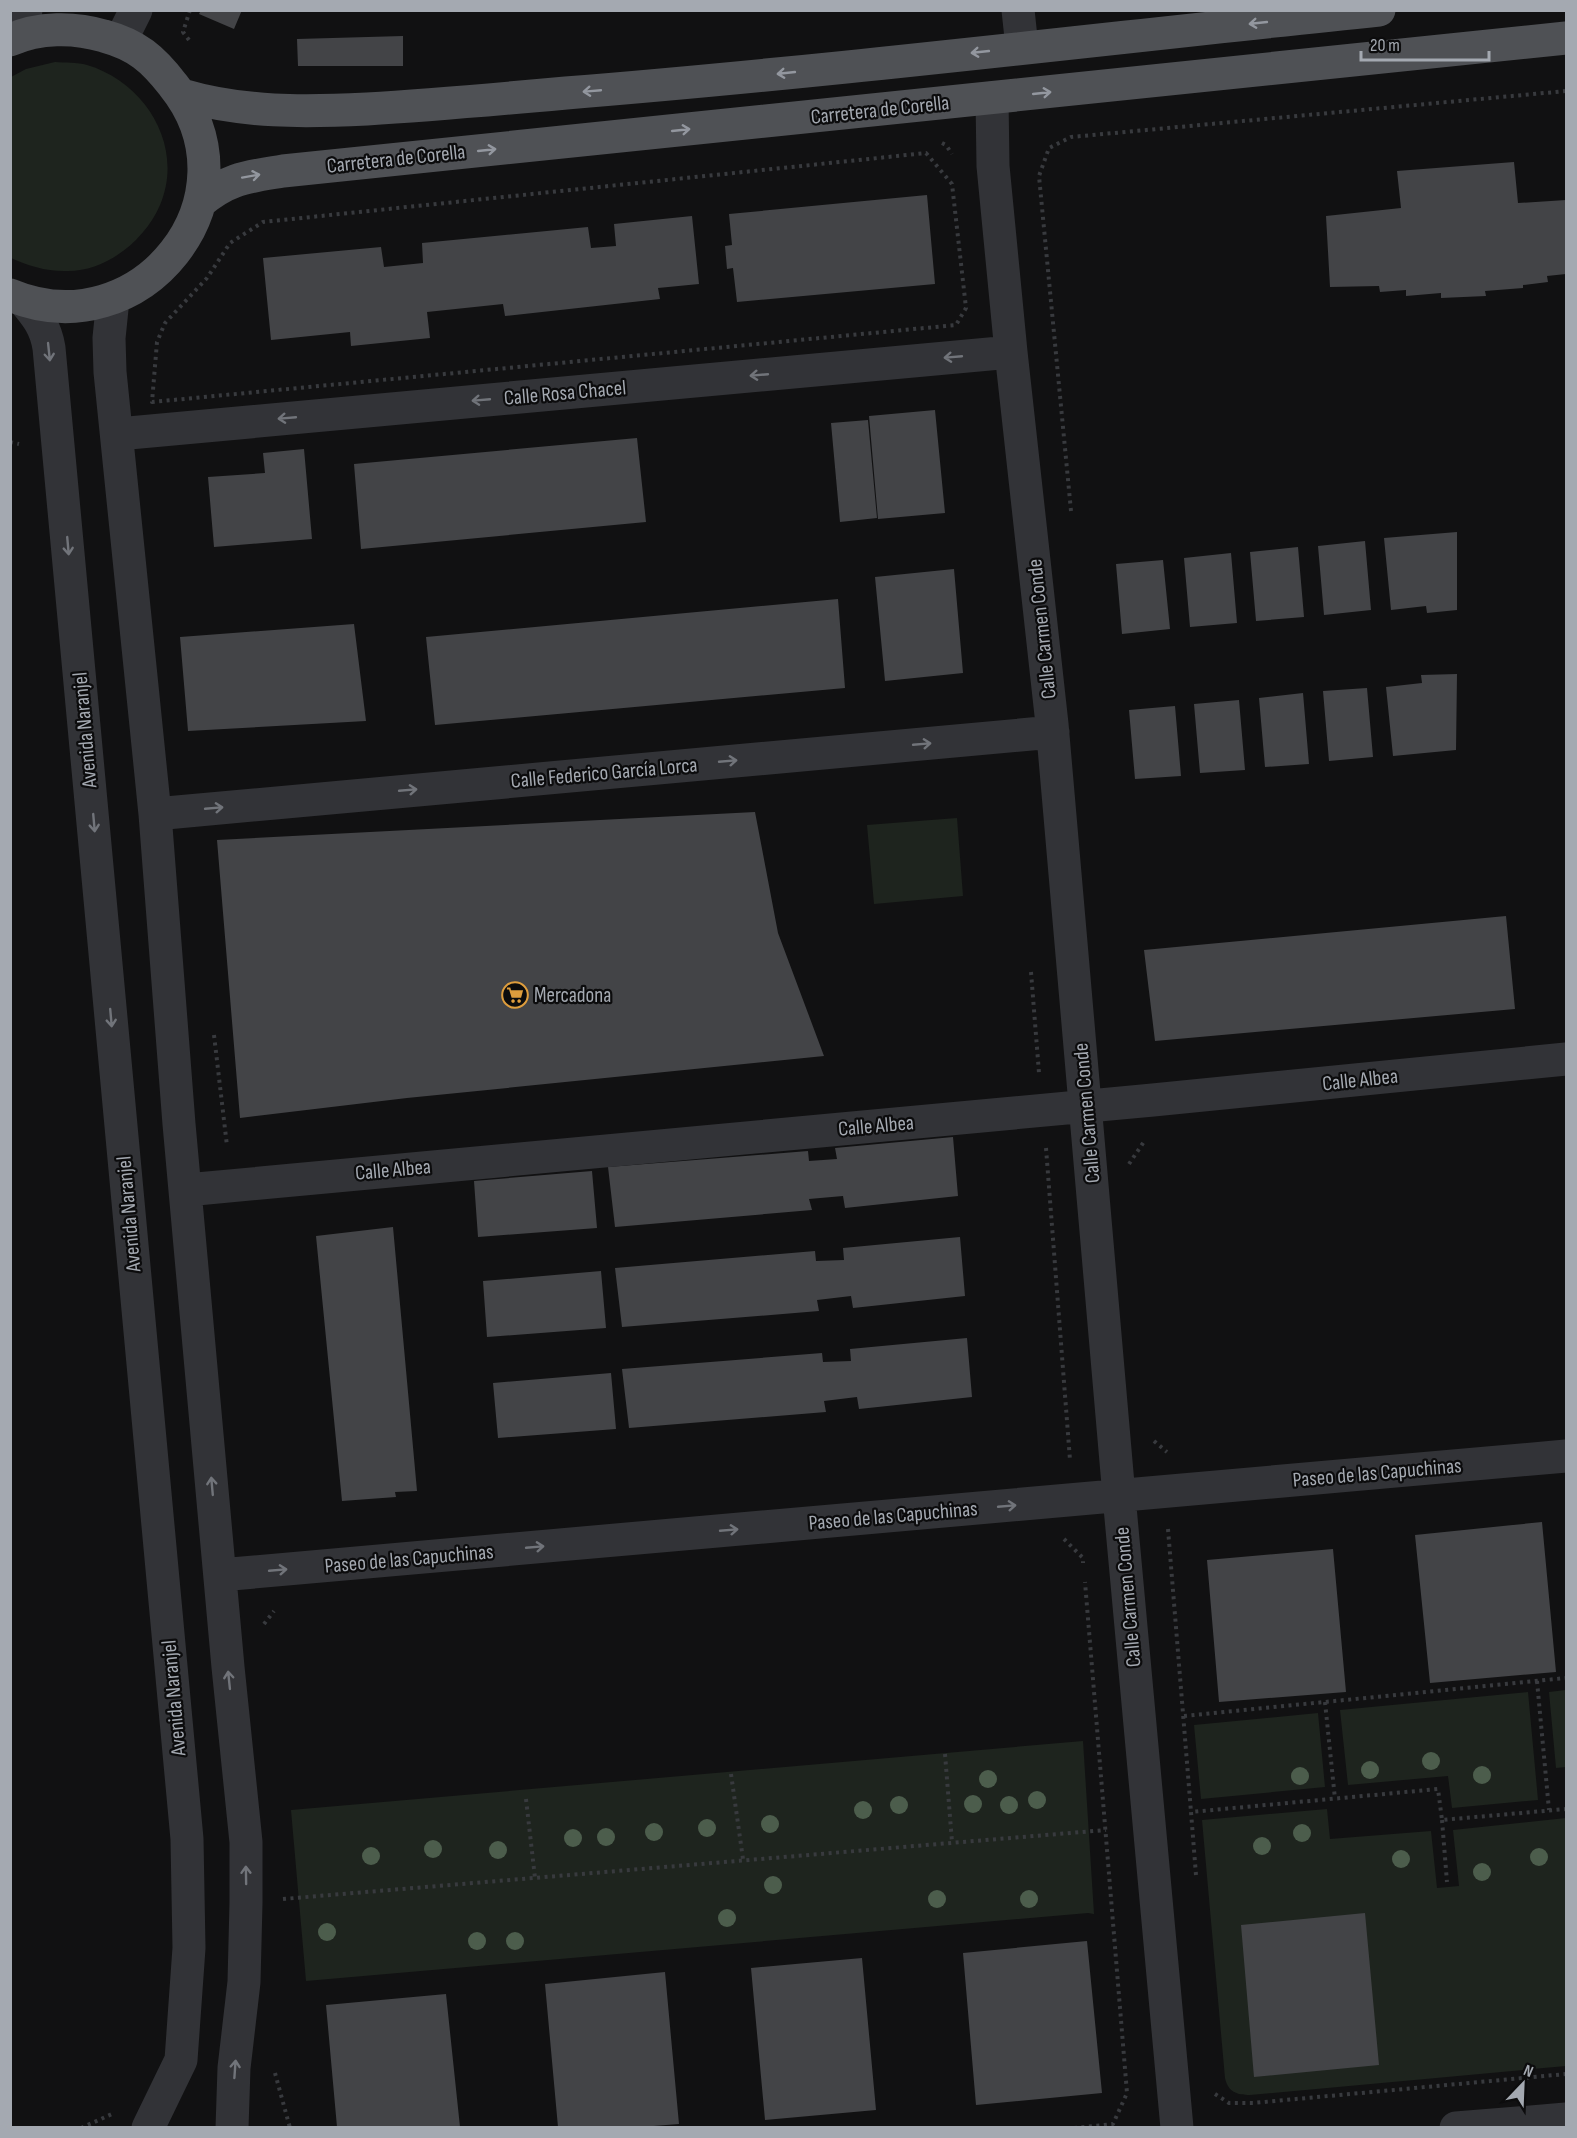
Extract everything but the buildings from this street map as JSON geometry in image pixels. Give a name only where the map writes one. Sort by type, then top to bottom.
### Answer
[{"type":"main road","points":[[182,95],[212,104],[255,110],[326,111],[396,107],[700,82],[1379,10]]},
{"type":"main road","points":[[17,298],[46,306],[69,307],[114,299],[139,286],[166,264],[191,227],[200,202],[205,164],[198,125],[182,95],[154,61],[121,40],[87,31],[18,29]]},
{"type":"main road","name":"Carretera de Corella","points":[[200,202],[217,188],[241,178],[283,171],[1566,38]]},
{"type":"street","points":[[121,40],[136,10]]},
{"type":"street","points":[[1018,10],[1022,47]]},
{"type":"street","name":"Calle Carmen Conde","points":[[992,98],[993,166],[1053,732],[1119,1496],[1177,2127]]},
{"type":"street","name":"Avenida Naranjel","points":[[17,298],[38,317],[46,332],[50,348],[187,1839],[189,1948],[181,2060],[148,2127]]},
{"type":"street","points":[[114,299],[109,356],[155,814],[220,1575],[246,1842],[243,1982],[234,2068],[232,2127]]},
{"type":"street","name":"Calle Rosa Chacel","points":[[118,434],[1011,352]]},
{"type":"street","name":"Calle Federico García Lorca","points":[[155,814],[1053,732]]},
{"type":"street","name":"Calle Albea","points":[[186,1190],[1086,1107],[1566,1059]]},
{"type":"street","name":"Paseo de las Capuchinas","points":[[220,1575],[1566,1456]]},
{"type":"street","points":[[1456,2127],[1566,2119]]},
{"type":"path","points":[[1071,518],[1039,176],[1049,148],[1071,137],[1566,91]]},
{"type":"path","points":[[926,153],[952,184],[966,308],[956,325],[152,402],[157,342],[165,323],[207,278],[230,243],[263,222],[926,153]]},
{"type":"path","points":[[1031,971],[1040,1082]]},
{"type":"path","points":[[213,1028],[227,1150]]},
{"type":"path","points":[[1046,1147],[1071,1459],[1065,1465]]},
{"type":"path","points":[[1152,1438],[1170,1454]]},
{"type":"path","points":[[1176,1527],[1168,1528],[1196,1883]]},
{"type":"path","points":[[1053,1540],[1064,1539],[1083,1558],[1127,2093],[1113,2124],[1074,2127]]},
{"type":"path","points":[[262,1627],[276,1608]]},
{"type":"path","points":[[1184,1716],[1566,1678]]},
{"type":"path","points":[[1537,1681],[1549,1810]]},
{"type":"path","points":[[1325,1702],[1335,1799]]},
{"type":"path","points":[[945,1754],[952,1842]]},
{"type":"path","points":[[731,1774],[743,1860]]},
{"type":"path","points":[[1191,1812],[1438,1789],[1447,1882]]},
{"type":"path","points":[[526,1799],[535,1878]]},
{"type":"path","points":[[1442,1820],[1566,1809]]},
{"type":"path","points":[[282,1899],[1106,1830]]},
{"type":"path","points":[[1211,2085],[1215,2095],[1229,2103],[1253,2103],[1566,2074]]},
{"type":"shaded area","points":[[55,62],[87,65],[108,73],[126,86],[142,101],[155,119],[163,139],[167,161],[166,183],[160,205],[145,230],[123,251],[97,266],[83,270],[46,269],[11,258],[11,77],[26,69]]},
{"type":"shaded area","points":[[957,818],[963,896],[874,904],[867,825]]},
{"type":"shaded area","points":[[1566,1690],[1566,1767],[1556,1768],[1549,1692]]},
{"type":"shaded area","points":[[1528,1692],[1538,1800],[1452,1808],[1448,1776],[1348,1785],[1340,1710]]},
{"type":"shaded area","points":[[1318,1713],[1325,1787],[1201,1799],[1194,1725]]},
{"type":"shaded area","points":[[1083,1741],[1094,1914],[306,1981],[291,1810]]},
{"type":"shaded area","points":[[1327,1809],[1330,1839],[1431,1831],[1437,1888],[1459,1886],[1453,1830],[1566,1818],[1566,2066],[1250,2095],[1231,2090],[1225,2078],[1202,1820]]},
{"type":"place","name":"Mercadona","points":[[515,995]]}]
